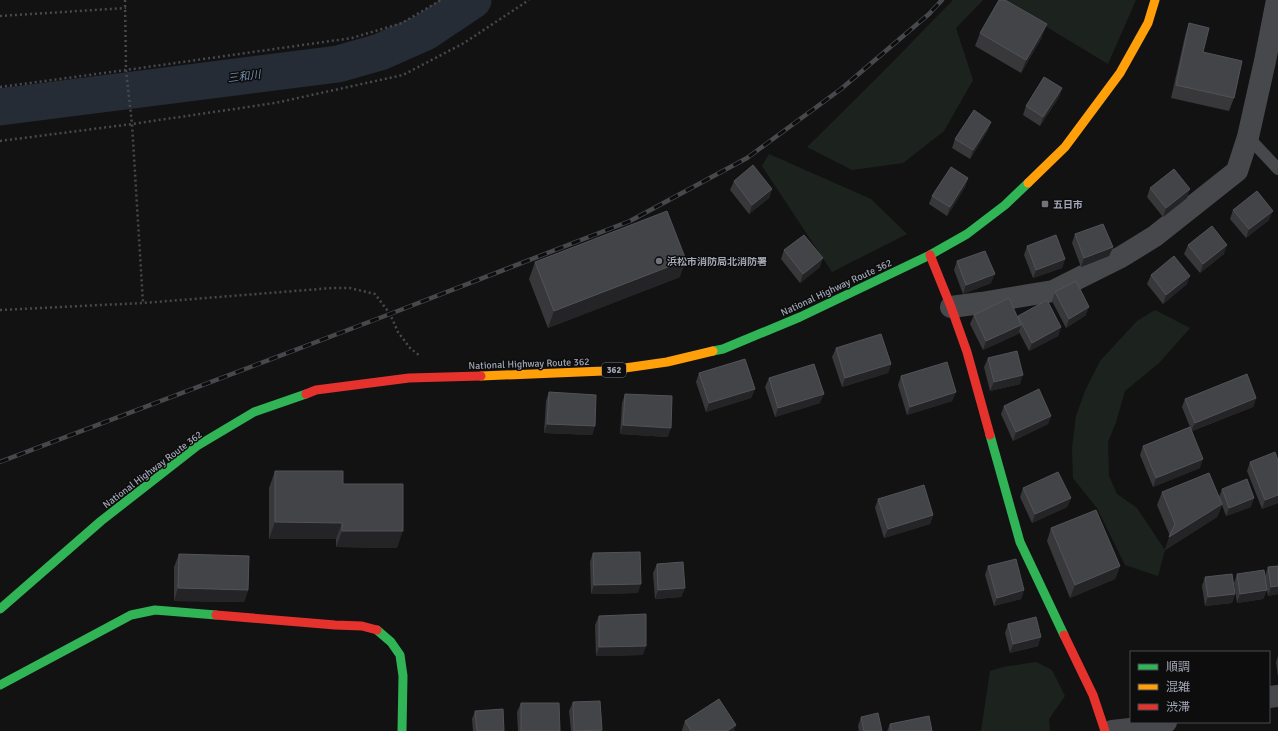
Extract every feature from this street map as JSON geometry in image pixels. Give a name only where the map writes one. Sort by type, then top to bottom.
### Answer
[{"type":"main road","name":"National Highway Route 362","points":[[0,609],[101,521],[197,446],[254,412],[316,390],[401,379],[604,371],[667,362],[722,349],[800,317],[930,255],[967,234],[1005,206],[1065,147],[1120,73],[1148,23],[1155,0]]},
{"type":"main road","points":[[930,255],[967,352],[1020,542],[1093,695],[1105,731]]},
{"type":"main road","points":[[0,685],[132,615],[155,610],[362,626],[378,630],[391,642],[400,655],[403,676],[402,731]]},
{"type":"street","points":[[951,307],[1053,291],[1121,257],[1155,236],[1237,171],[1248,137],[1277,0]]},
{"type":"street","points":[[1112,731],[1149,727],[1163,723]]},
{"type":"lane","points":[[1248,137],[1278,169]]},
{"type":"path","points":[[125,0],[126,70],[132,118],[143,303]]},
{"type":"path","points":[[0,87],[352,38],[402,23],[441,0]]},
{"type":"path","points":[[0,141],[132,124],[275,103],[403,75],[464,43],[529,0]]},
{"type":"path","points":[[0,16],[126,8]]},
{"type":"path","points":[[0,310],[143,303],[332,288],[350,288],[375,294],[390,314],[398,332],[410,348],[422,358]]},
{"type":"shaded area","points":[[953,0],[983,0],[956,28],[973,80],[944,131],[903,163],[852,170],[807,147],[876,79]]},
{"type":"shaded area","points":[[1002,0],[1136,0],[1108,64]]},
{"type":"shaded area","points":[[769,154],[871,199],[907,234],[832,272],[762,166]]},
{"type":"shaded area","points":[[1155,310],[1190,328],[1159,363],[1125,391],[1116,422],[1108,442],[1109,476],[1117,494],[1137,508],[1165,550],[1158,576],[1125,565],[1097,508],[1073,478],[1072,448],[1076,416],[1085,391],[1100,361],[1137,321]]},
{"type":"shaded area","points":[[1036,662],[1052,670],[1065,696],[1049,719],[1050,731],[981,731],[990,671],[1003,667]]},
{"type":"building","points":[[999,0],[1005,0],[1047,24],[1026,60],[980,33]]},
{"type":"building","points":[[1189,23],[1209,28],[1203,52],[1242,61],[1234,98],[1176,85]]},
{"type":"building","points":[[1044,77],[1062,88],[1043,117],[1026,106]]},
{"type":"building","points":[[974,110],[991,122],[973,150],[955,139]]},
{"type":"building","points":[[753,165],[772,189],[752,205],[734,181]]},
{"type":"building","points":[[951,167],[968,178],[950,207],[932,196]]},
{"type":"building","points":[[1174,169],[1190,189],[1166,208],[1150,188]]},
{"type":"building","points":[[1257,191],[1273,211],[1249,229],[1233,210]]},
{"type":"building","points":[[667,211],[686,260],[554,311],[535,262]]},
{"type":"building","points":[[1103,224],[1113,247],[1084,258],[1075,234]]},
{"type":"building","points":[[1212,226],[1227,245],[1203,264],[1188,245]]},
{"type":"building","points":[[804,235],[823,258],[803,274],[784,250]]},
{"type":"building","points":[[1056,235],[1065,259],[1036,270],[1027,246]]},
{"type":"building","points":[[985,251],[995,274],[966,285],[957,261]]},
{"type":"building","points":[[1174,256],[1190,276],[1166,295],[1151,275]]},
{"type":"building","points":[[1076,281],[1089,307],[1069,319],[1055,292]]},
{"type":"building","points":[[1009,298],[1021,325],[986,341],[974,315]]},
{"type":"building","points":[[1047,300],[1061,327],[1032,343],[1018,316]]},
{"type":"building","points":[[881,334],[891,364],[845,378],[836,348]]},
{"type":"building","points":[[1017,351],[1023,375],[994,382],[988,358]]},
{"type":"building","points":[[745,359],[755,389],[709,403],[699,373]]},
{"type":"building","points":[[947,362],[956,392],[910,407],[901,376]]},
{"type":"building","points":[[814,364],[824,394],[778,408],[769,378]]},
{"type":"building","points":[[1247,374],[1256,398],[1195,423],[1185,399]]},
{"type":"building","points":[[1039,389],[1051,416],[1016,432],[1004,406]]},
{"type":"building","points":[[549,392],[596,395],[595,426],[547,424]]},
{"type":"building","points":[[625,394],[672,396],[671,428],[623,425]]},
{"type":"building","points":[[1190,427],[1203,459],[1156,478],[1143,446]]},
{"type":"building","points":[[1275,452],[1278,460],[1278,495],[1265,500],[1250,462]]},
{"type":"building","points":[[275,471],[343,471],[343,484],[403,484],[403,531],[342,531],[342,523],[275,522]]},
{"type":"building","points":[[1058,472],[1071,498],[1035,514],[1023,488]]},
{"type":"building","points":[[1209,473],[1222,504],[1169,537],[1175,524],[1162,492]]},
{"type":"building","points":[[1247,479],[1254,498],[1229,508],[1222,489]]},
{"type":"building","points":[[924,485],[933,515],[888,529],[878,499]]},
{"type":"building","points":[[1096,510],[1120,566],[1075,585],[1051,528]]},
{"type":"building","points":[[640,552],[641,584],[594,585],[593,553]]},
{"type":"building","points":[[179,554],[249,556],[248,590],[178,588]]},
{"type":"building","points":[[1016,559],[1024,590],[997,598],[988,566]]},
{"type":"building","points":[[683,562],[685,588],[658,590],[657,564]]},
{"type":"building","points":[[1278,566],[1278,586],[1271,587],[1268,567]]},
{"type":"building","points":[[1264,570],[1267,590],[1240,594],[1237,574]]},
{"type":"building","points":[[1232,574],[1235,594],[1208,597],[1205,577]]},
{"type":"building","points":[[646,614],[646,646],[599,647],[599,616]]},
{"type":"building","points":[[1036,617],[1041,637],[1013,644],[1008,624]]},
{"type":"building","points":[[719,699],[736,725],[727,731],[691,731],[685,721]]},
{"type":"building","points":[[600,701],[602,730],[574,731],[573,702]]},
{"type":"building","points":[[521,703],[559,703],[560,731],[521,731]]},
{"type":"building","points":[[503,709],[504,731],[477,731],[475,711]]},
{"type":"building","points":[[878,713],[882,731],[864,731],[861,717]]},
{"type":"building","points":[[929,716],[932,731],[891,731],[890,724]]},
{"type":"waterway","name":"三和川","points":[[0,107],[338,64],[380,52],[425,32],[473,0]]},
{"type":"railway","points":[[0,462],[630,221],[747,158],[841,89],[929,14],[942,0]]},
{"type":"traffic: fast","points":[[713,351],[723,349],[800,317],[930,255],[967,234],[1005,205],[1028,183]]},
{"type":"traffic: fast","points":[[0,609],[101,521],[197,446],[254,412],[306,394]]},
{"type":"traffic: fast","points":[[990,435],[1020,542],[1064,635]]},
{"type":"traffic: fast","points":[[0,685],[131,615],[155,610],[216,615]]},
{"type":"traffic: fast","points":[[377,630],[391,642],[400,655],[403,676],[402,731]]},
{"type":"traffic: slow","points":[[1028,183],[1065,147],[1120,73],[1148,23],[1155,0]]},
{"type":"traffic: slow","points":[[481,376],[604,371],[667,362],[713,351]]},
{"type":"traffic: jam","points":[[930,255],[967,352],[990,435]]},
{"type":"traffic: jam","points":[[306,394],[316,390],[409,378],[481,376]]},
{"type":"traffic: jam","points":[[216,615],[362,626],[377,630]]},
{"type":"traffic: jam","points":[[1064,635],[1093,695],[1105,731]]},
{"type":"place","name":"五日市","points":[[1045,204]]},
{"type":"place","name":"浜松市消防局北消防署","points":[[659,261]]}]
